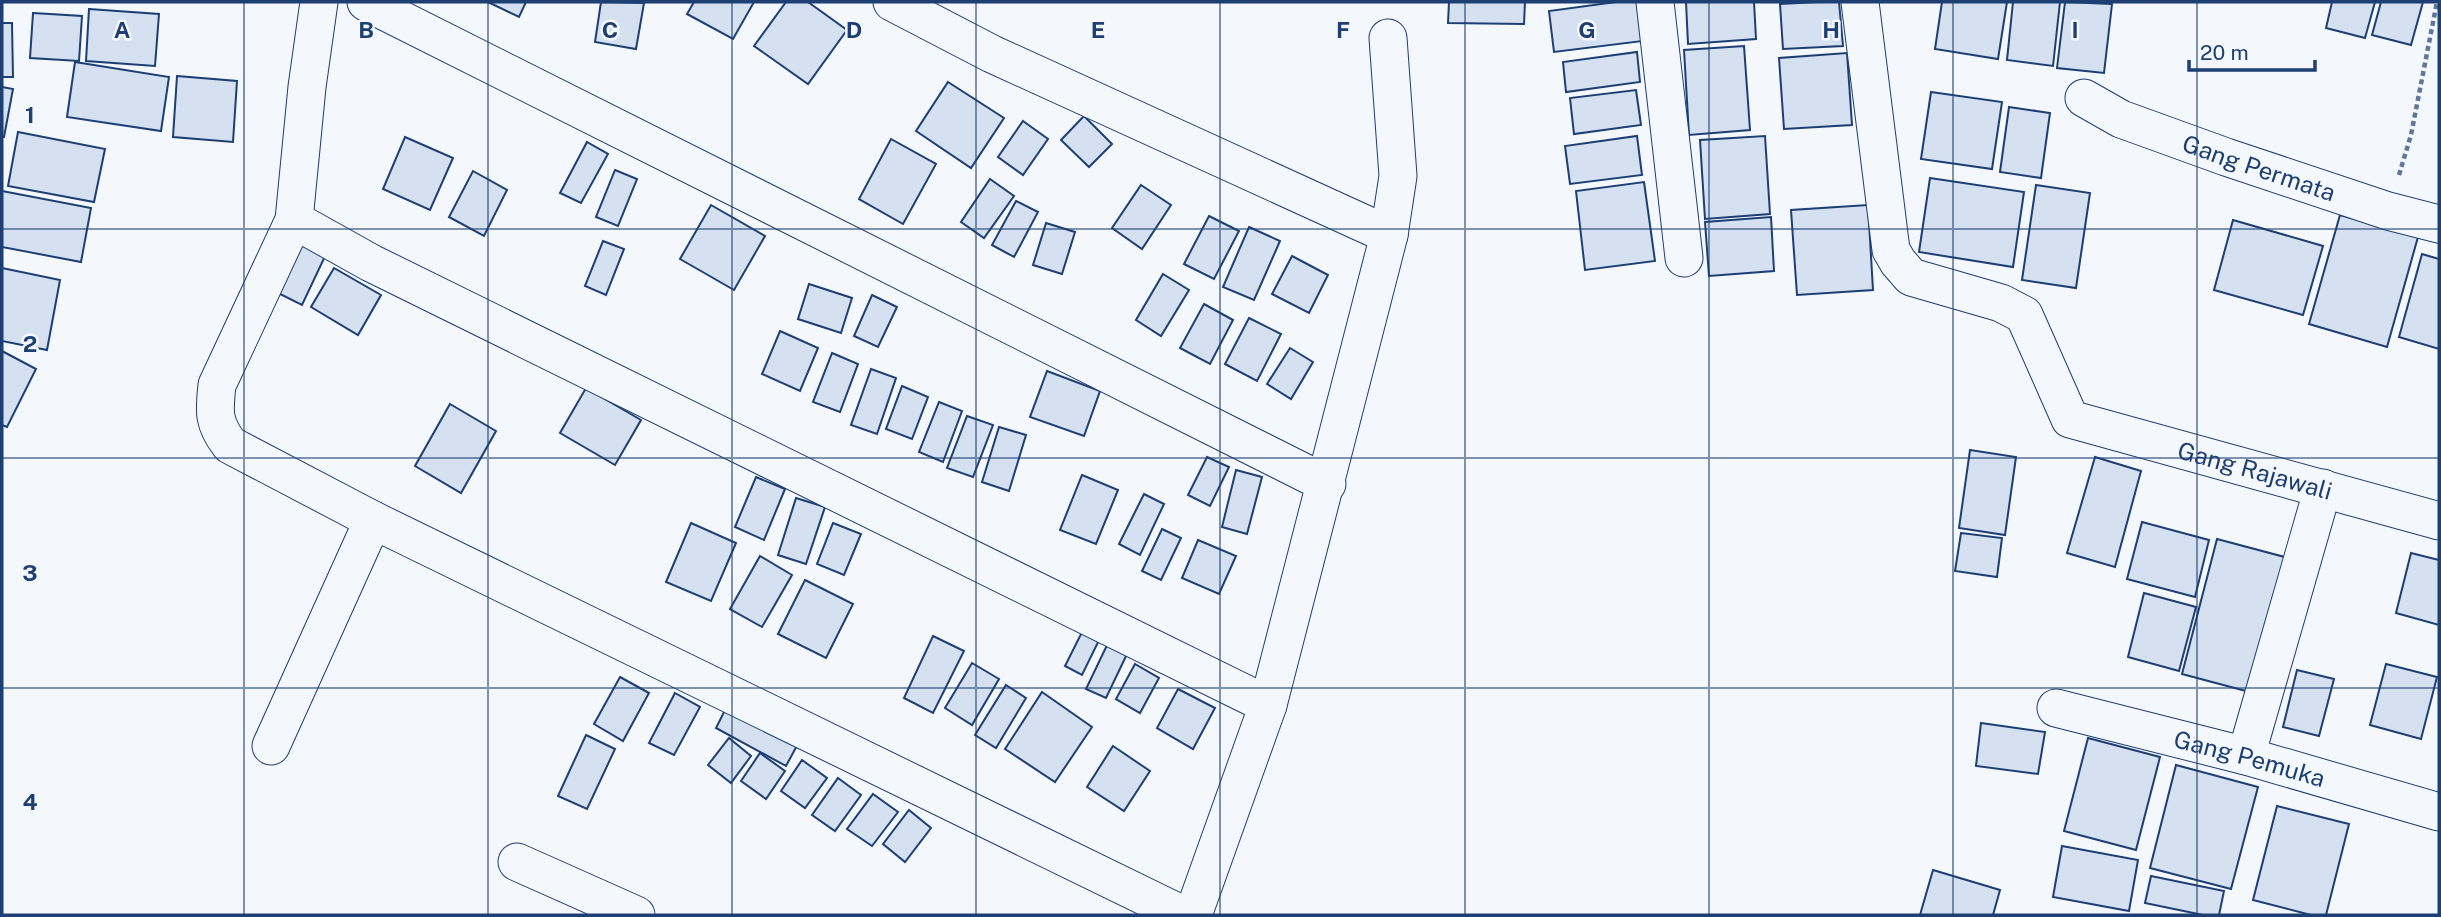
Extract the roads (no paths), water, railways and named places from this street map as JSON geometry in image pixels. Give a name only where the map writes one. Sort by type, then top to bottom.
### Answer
[{"type":"street","points":[[319,2],[307,88],[294,220],[217,385],[217,428],[230,445],[373,520],[1183,915]]},
{"type":"street","points":[[366,2],[1327,484]]},
{"type":"street","points":[[892,2],[992,54],[1389,236]]},
{"type":"street","points":[[1655,2],[1684,258]]},
{"type":"street","name":"Gang Rajawali","points":[[1860,2],[1891,250],[1911,276],[2001,303],[2024,315],[2070,419],[2439,521]]},
{"type":"street","points":[[1193,915],[1268,705],[1389,236],[1398,176],[1388,38]]},
{"type":"street","name":"Gang Permata","points":[[2084,98],[2120,119],[2226,157],[2388,211],[2439,224]]},
{"type":"street","points":[[294,220],[371,263],[1268,705]]},
{"type":"street","points":[[2246,756],[2323,488]]},
{"type":"street","points":[[271,746],[373,520]]},
{"type":"street","name":"Gang Pemuka","points":[[2056,708],[2246,756],[2439,812]]},
{"type":"street","points":[[517,862],[636,915]]}]
